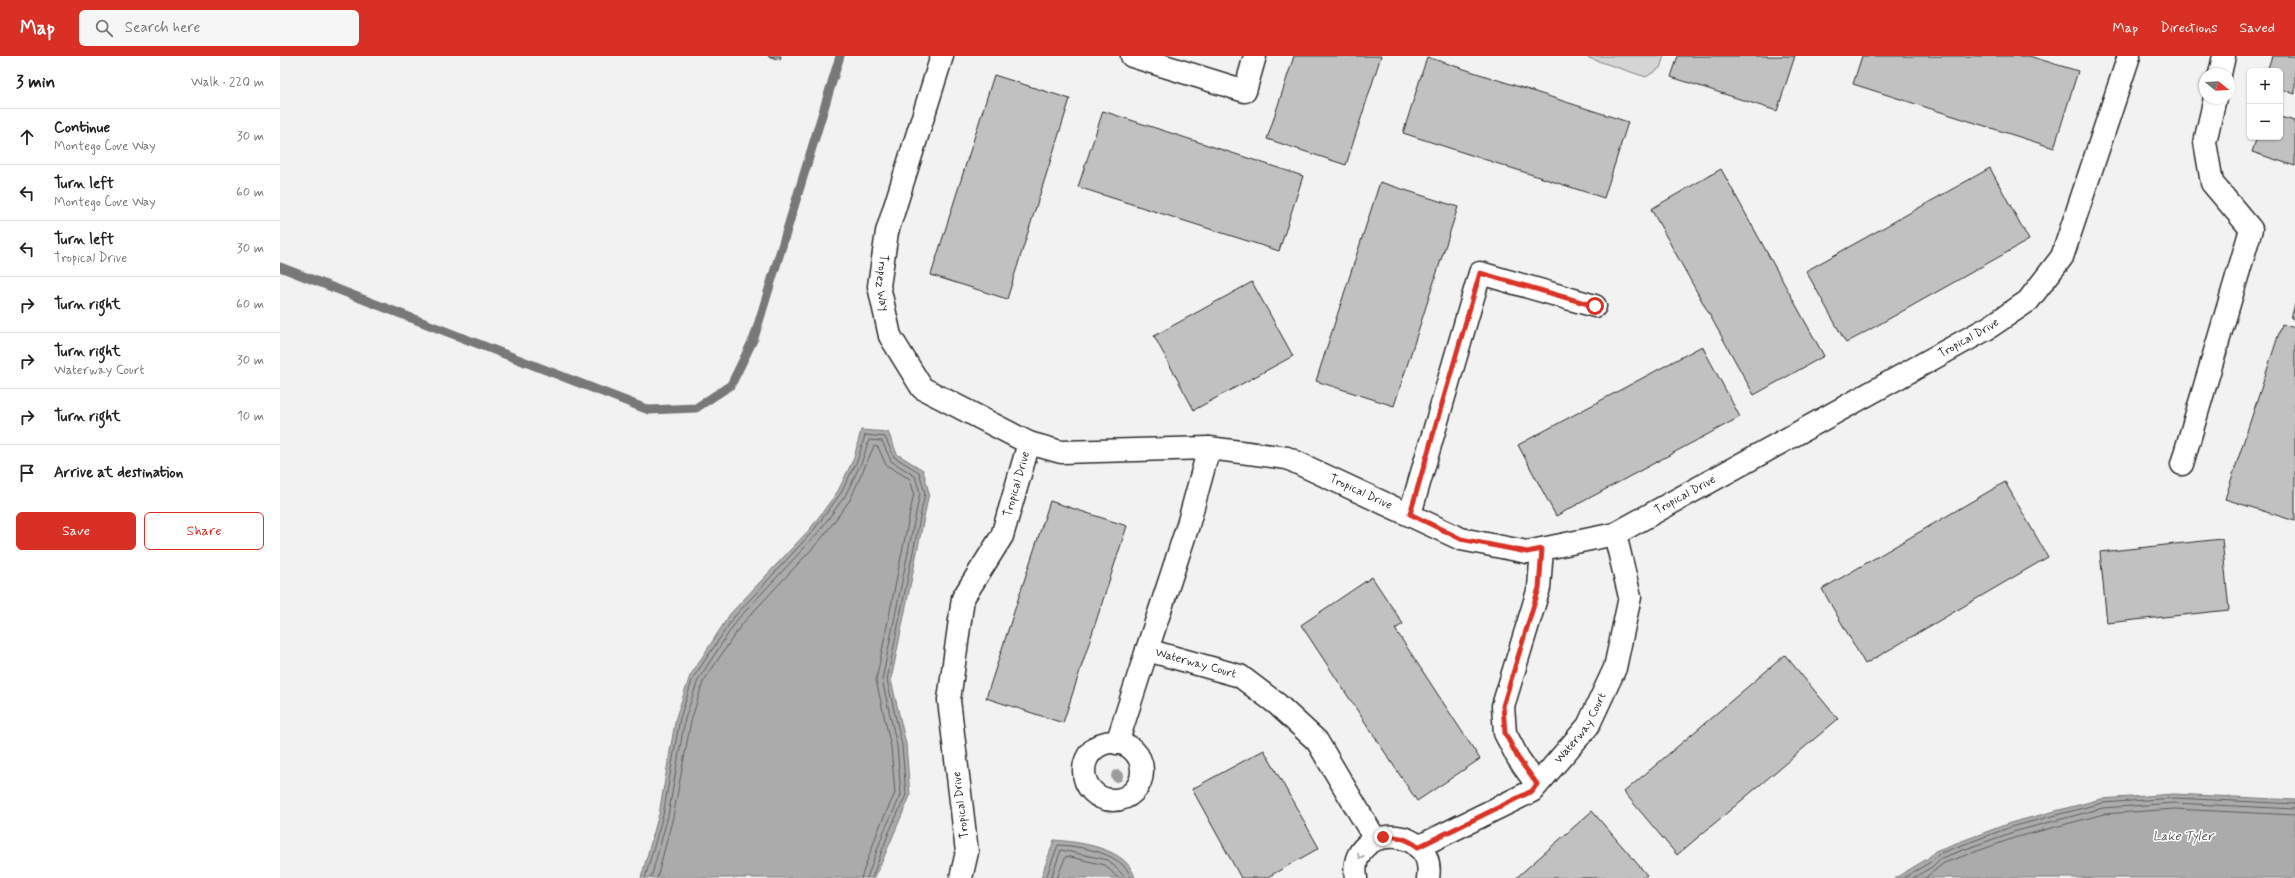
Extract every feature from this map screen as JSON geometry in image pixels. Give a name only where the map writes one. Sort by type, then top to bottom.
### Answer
[{"type":"street","name":"Tropez Way","points":[[942,56],[887,232],[879,286],[890,336],[922,388],[1030,443]]},
{"type":"street","points":[[1132,56],[1245,90],[1256,56]]},
{"type":"street","name":"Tropical Drive","points":[[961,878],[967,852],[949,700],[963,598],[1002,536],[1030,443],[1061,452],[1209,448],[1286,458],[1410,514],[1461,539],[1527,552],[1615,534],[1988,328],[2028,301],[2062,257],[2129,56]]},
{"type":"street","points":[[2221,68],[2224,56]]},
{"type":"street","points":[[2182,464],[2251,229],[2212,182],[2205,142],[2214,104]]},
{"type":"street","points":[[1410,514],[1480,273],[1595,306]]},
{"type":"street","name":"Waterway Court","points":[[1209,448],[1188,525],[1147,650],[1240,676],[1278,704],[1316,740],[1376,839]]},
{"type":"street","name":"Waterway Court","points":[[1418,847],[1532,791],[1588,726],[1615,668],[1630,597],[1615,534]]},
{"type":"street","points":[[1537,784],[1518,758],[1505,733],[1503,706],[1539,588],[1542,549]]},
{"type":"street","points":[[1117,743],[1147,650]]},
{"type":"street","points":[[1356,878],[1355,870],[1358,857],[1365,847],[1376,839],[1396,836],[1408,839],[1418,847],[1427,863],[1428,878]]},
{"type":"shaded area","points":[[1583,56],[1664,56],[1660,68],[1646,77]]},
{"type":"water","points":[[861,430],[888,432],[897,454],[923,470],[929,493],[891,680],[906,744],[910,796],[875,878],[641,878],[659,814],[676,717],[690,676],[730,614],[810,529],[838,491],[854,458]]},
{"type":"water","name":"Lake Tyler","points":[[2174,794],[2295,800],[2295,878],[1895,878],[1927,859],[1935,851],[2010,823],[2101,799]]},
{"type":"water","points":[[1054,840],[1089,845],[1102,848],[1113,853],[1131,868],[1135,878],[1041,878]]},
{"type":"building","points":[[768,56],[781,56],[780,60]]},
{"type":"building","points":[[1294,56],[1381,56],[1346,165],[1267,139]]},
{"type":"building","points":[[1678,56],[1795,56],[1777,111],[1671,77]]},
{"type":"building","points":[[1862,56],[2029,56],[2078,71],[2054,148],[1853,84]]},
{"type":"building","points":[[2272,56],[2295,56],[2295,94],[2283,90],[2283,68],[2268,68]]},
{"type":"building","points":[[1427,57],[1628,122],[1604,198],[1403,133]]},
{"type":"building","points":[[994,75],[1070,99],[1007,299],[931,275]]},
{"type":"building","points":[[1103,111],[1303,176],[1279,251],[1078,187]]},
{"type":"building","points":[[2283,118],[2295,121],[2295,166],[2252,152],[2256,140],[2283,140]]},
{"type":"building","points":[[1990,168],[2029,240],[1846,343],[1806,271]]},
{"type":"building","points":[[1721,169],[1824,356],[1754,395],[1651,209]]},
{"type":"building","points":[[1380,182],[1458,207],[1394,406],[1316,381]]},
{"type":"building","points":[[1252,282],[1293,356],[1194,410],[1154,336]]},
{"type":"building","points":[[2295,304],[2295,319],[2291,318]]},
{"type":"building","points":[[2282,324],[2295,328],[2295,521],[2225,499]]},
{"type":"building","points":[[1702,346],[1740,417],[1556,516],[1518,445]]},
{"type":"building","points":[[2005,482],[2048,557],[1865,664],[1822,589]]},
{"type":"building","points":[[1050,501],[1127,526],[1063,723],[986,698]]},
{"type":"building","points":[[2222,539],[2229,610],[2107,623],[2100,552]]},
{"type":"building","points":[[1372,577],[1403,624],[1395,629],[1480,759],[1417,801],[1301,625]]},
{"type":"building","points":[[1785,655],[1838,719],[1677,855],[1624,792]]},
{"type":"building","points":[[1264,750],[1319,848],[1266,878],[1241,878],[1192,789]]},
{"type":"building","points":[[1592,811],[1647,875],[1643,878],[1516,878]]},
{"type":"waterway","points":[[280,267],[649,410],[696,408],[731,385],[754,338],[840,56]]},
{"type":"route","points":[[1383,837],[1396,836],[1408,839],[1418,847],[1532,791],[1537,784],[1518,758],[1505,733],[1503,706],[1539,588],[1542,549],[1527,552],[1461,539],[1410,514],[1480,273],[1595,306]]}]
